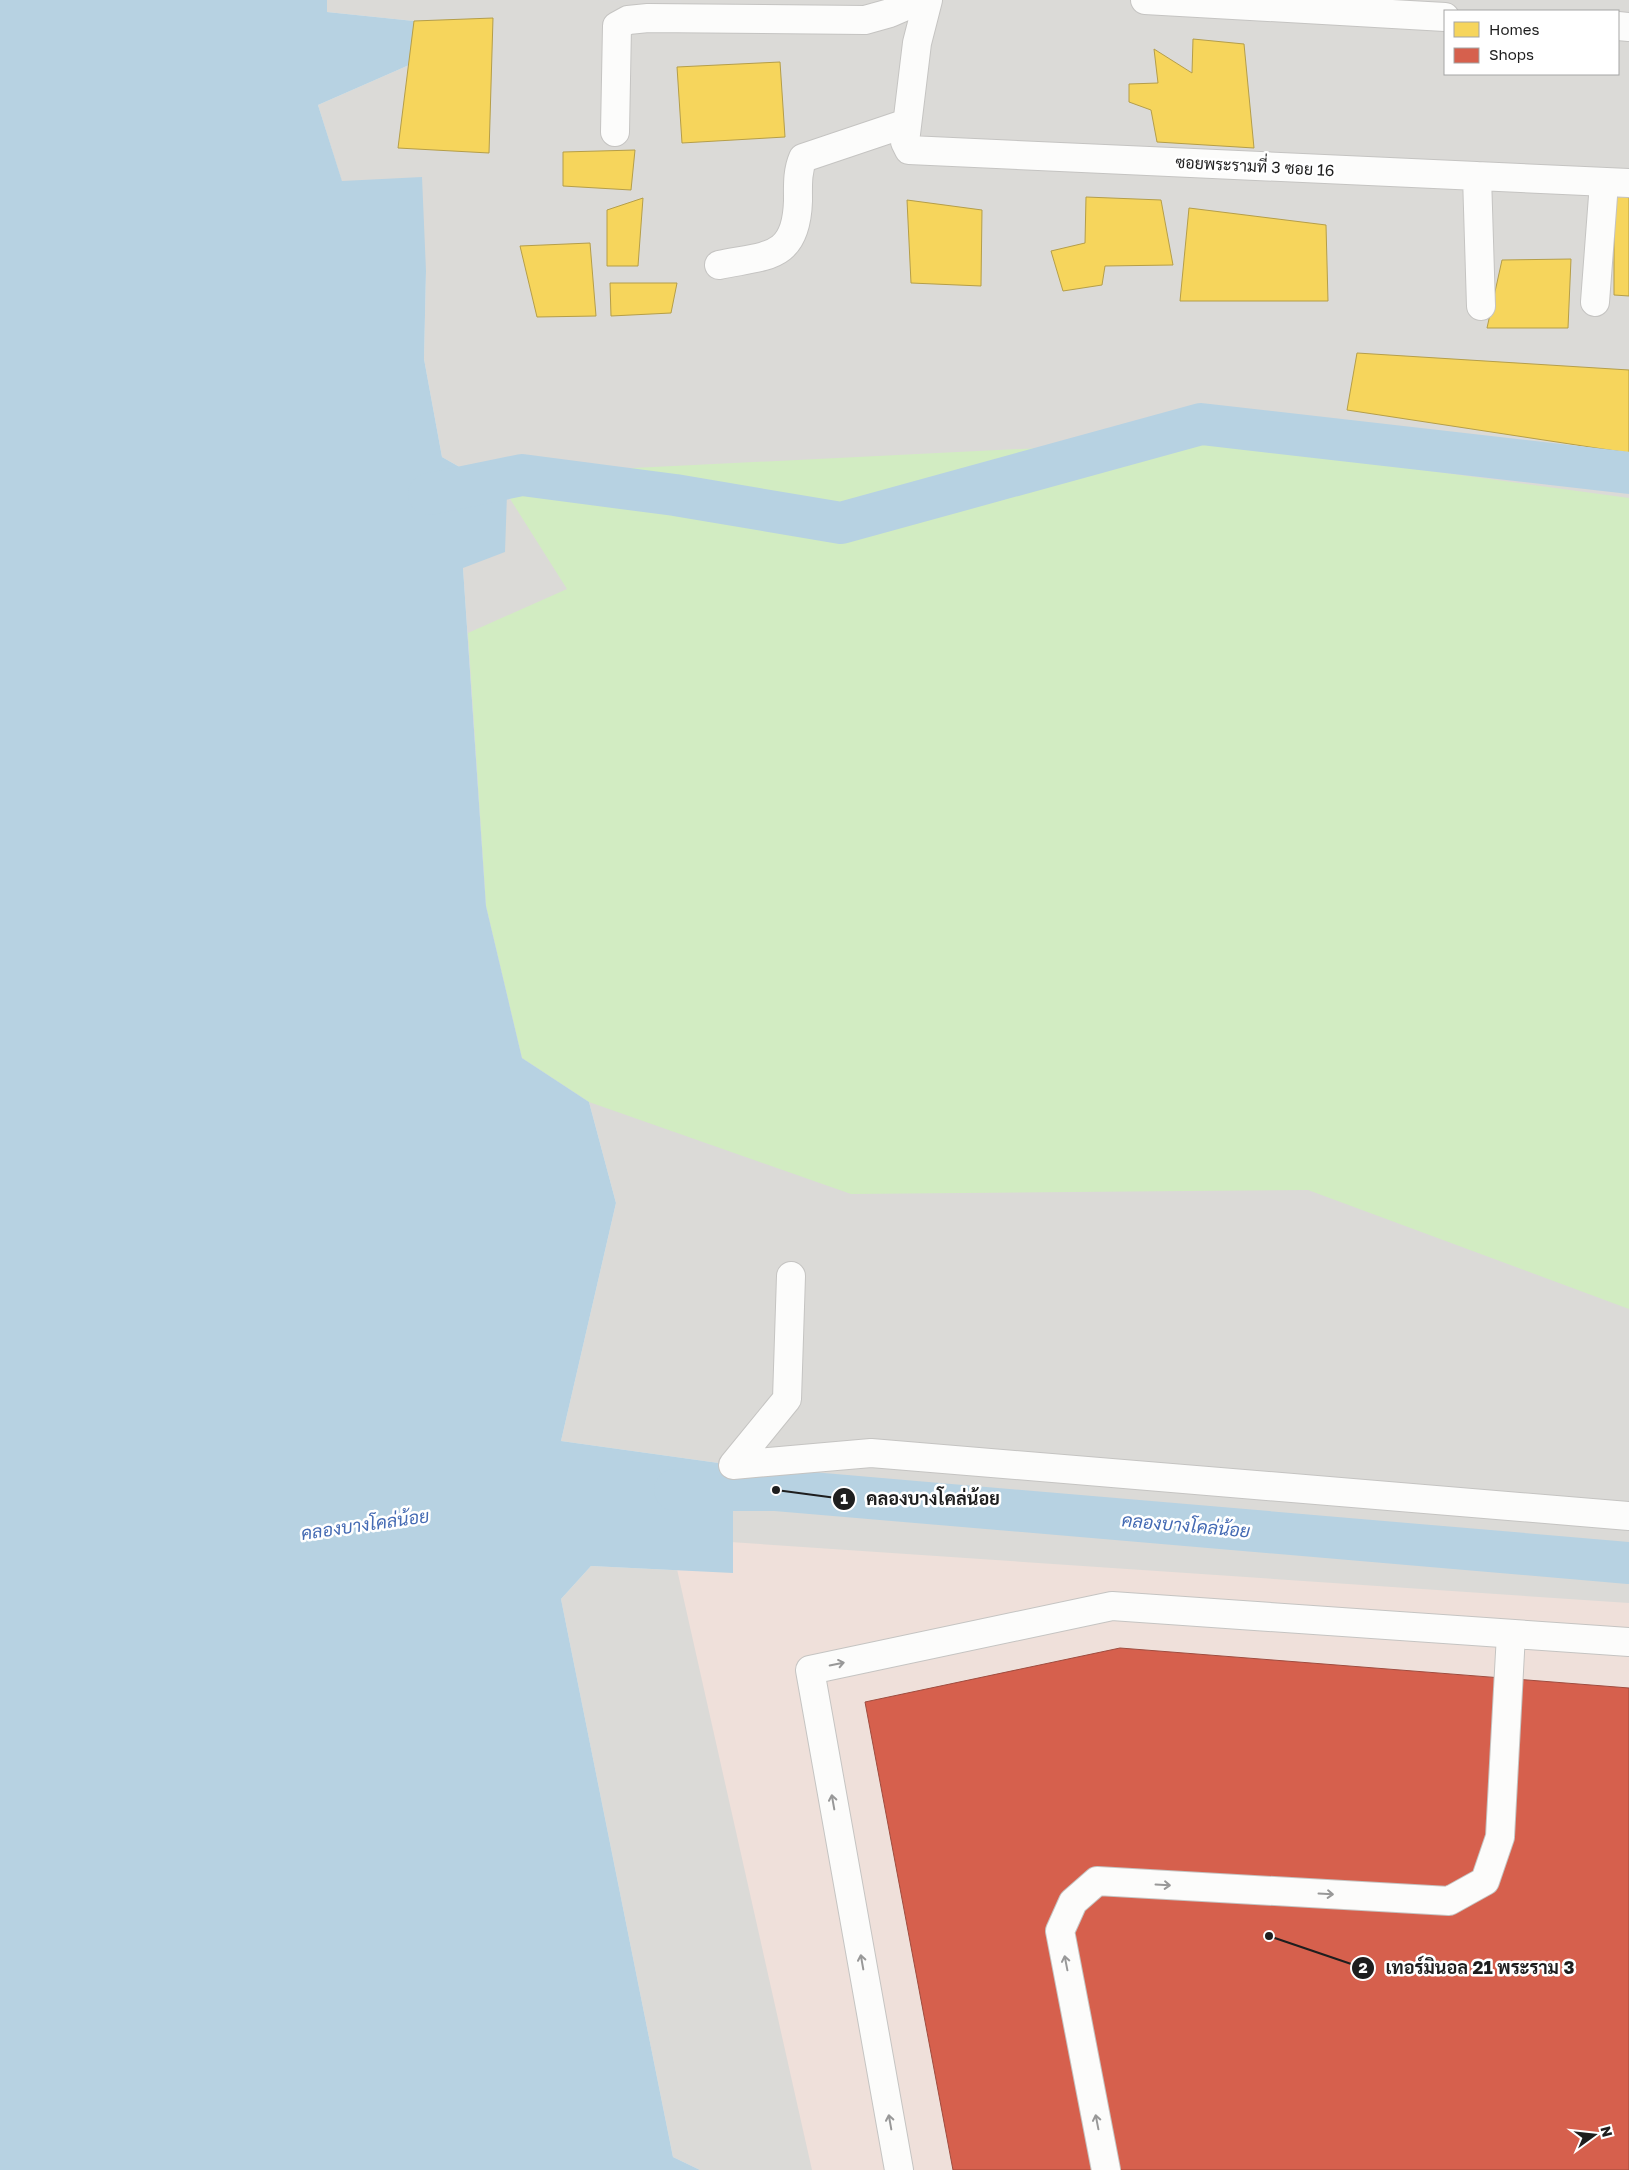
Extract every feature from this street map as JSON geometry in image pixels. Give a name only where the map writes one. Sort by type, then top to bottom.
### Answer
[{"type":"street","points":[[615,132],[617,26],[628,20],[648,18],[865,20],[890,13],[920,0]]},
{"type":"street","points":[[719,266],[777,253],[791,239],[797,218],[799,168],[803,158],[907,123],[917,42],[928,0]]},
{"type":"street","points":[[1145,0],[1444,17]]},
{"type":"street","name":"ซอยพระรามที่ 3 ซอย 16","points":[[907,123],[905,142],[909,150],[1617,183]]},
{"type":"street","points":[[1477,176],[1481,306]]},
{"type":"street","points":[[1595,302],[1617,183]]},
{"type":"street","points":[[791,1276],[787,1399],[733,1466],[871,1452],[1629,1516]]},
{"type":"street","points":[[899,2170],[810,1670],[1112,1606],[1629,1642]]},
{"type":"street","points":[[1106,2170],[1060,1931],[1073,1902],[1097,1881],[1450,1901],[1485,1881],[1500,1837],[1511,1634]]},
{"type":"shaded area","points":[[327,0],[1629,0],[1629,2170],[700,2170],[673,2157],[561,1599],[591,1566],[733,1573],[733,1465],[561,1441],[616,1203],[589,1102],[522,1058],[486,906],[463,568],[507,494],[442,457],[424,359],[426,271],[342,182],[318,105],[416,62],[414,21],[327,12]]},
{"type":"shaded area","points":[[597,0],[681,0],[681,6]]},
{"type":"shaded area","points":[[670,1538],[1629,1603],[1629,2170],[812,2170]]},
{"type":"green space","points":[[1204,440],[1629,498],[1629,1309],[1308,1190],[851,1194],[589,1102],[522,1058],[486,906],[468,633],[567,589],[507,494],[633,468]]},
{"type":"water","points":[[0,0],[327,0],[327,12],[414,21],[416,62],[318,105],[342,181],[422,177],[426,271],[424,359],[442,457],[507,494],[505,552],[463,568],[486,906],[522,1058],[589,1102],[616,1203],[561,1441],[733,1465],[733,1573],[591,1566],[561,1599],[673,2157],[700,2170],[0,2170]]},
{"type":"building: Homes","points":[[493,18],[489,153],[398,148],[414,21]]},
{"type":"building: Homes","points":[[1193,39],[1244,44],[1254,148],[1157,142],[1151,110],[1129,102],[1129,84],[1158,83],[1154,49],[1192,73]]},
{"type":"building: Homes","points":[[780,62],[785,137],[682,143],[677,67]]},
{"type":"building: Homes","points":[[635,150],[631,190],[563,186],[563,152]]},
{"type":"building: Homes","points":[[1614,192],[1629,194],[1629,296],[1614,295]]},
{"type":"building: Homes","points":[[1086,197],[1161,200],[1173,265],[1105,266],[1102,285],[1063,291],[1051,251],[1085,243]]},
{"type":"building: Homes","points":[[643,198],[638,266],[607,266],[607,210]]},
{"type":"building: Homes","points":[[907,200],[982,210],[981,286],[911,283]]},
{"type":"building: Homes","points":[[1189,208],[1326,225],[1328,301],[1180,301]]},
{"type":"building: Homes","points":[[590,243],[596,316],[537,317],[520,246]]},
{"type":"building: Homes","points":[[1571,259],[1568,328],[1487,328],[1502,260]]},
{"type":"building: Homes","points":[[610,283],[677,283],[671,313],[611,316]]},
{"type":"building: Homes","points":[[1357,353],[1629,370],[1629,453],[1347,410]]},
{"type":"building: Shops","points":[[1120,1648],[1629,1688],[1629,2170],[953,2170],[865,1702]]},
{"type":"waterway","points":[[429,494],[522,475],[675,495],[841,523],[1201,424],[1629,473]]},
{"type":"waterway","name":"คลองบางโคล่น้อย","points":[[675,1490],[776,1490],[1629,1563]]},
{"type":"place","name":"คลองบางโคล่น้อย","points":[[776,1490]]},
{"type":"place","name":"เทอร์มินอล 21 พระราม 3","points":[[1269,1936]]}]
